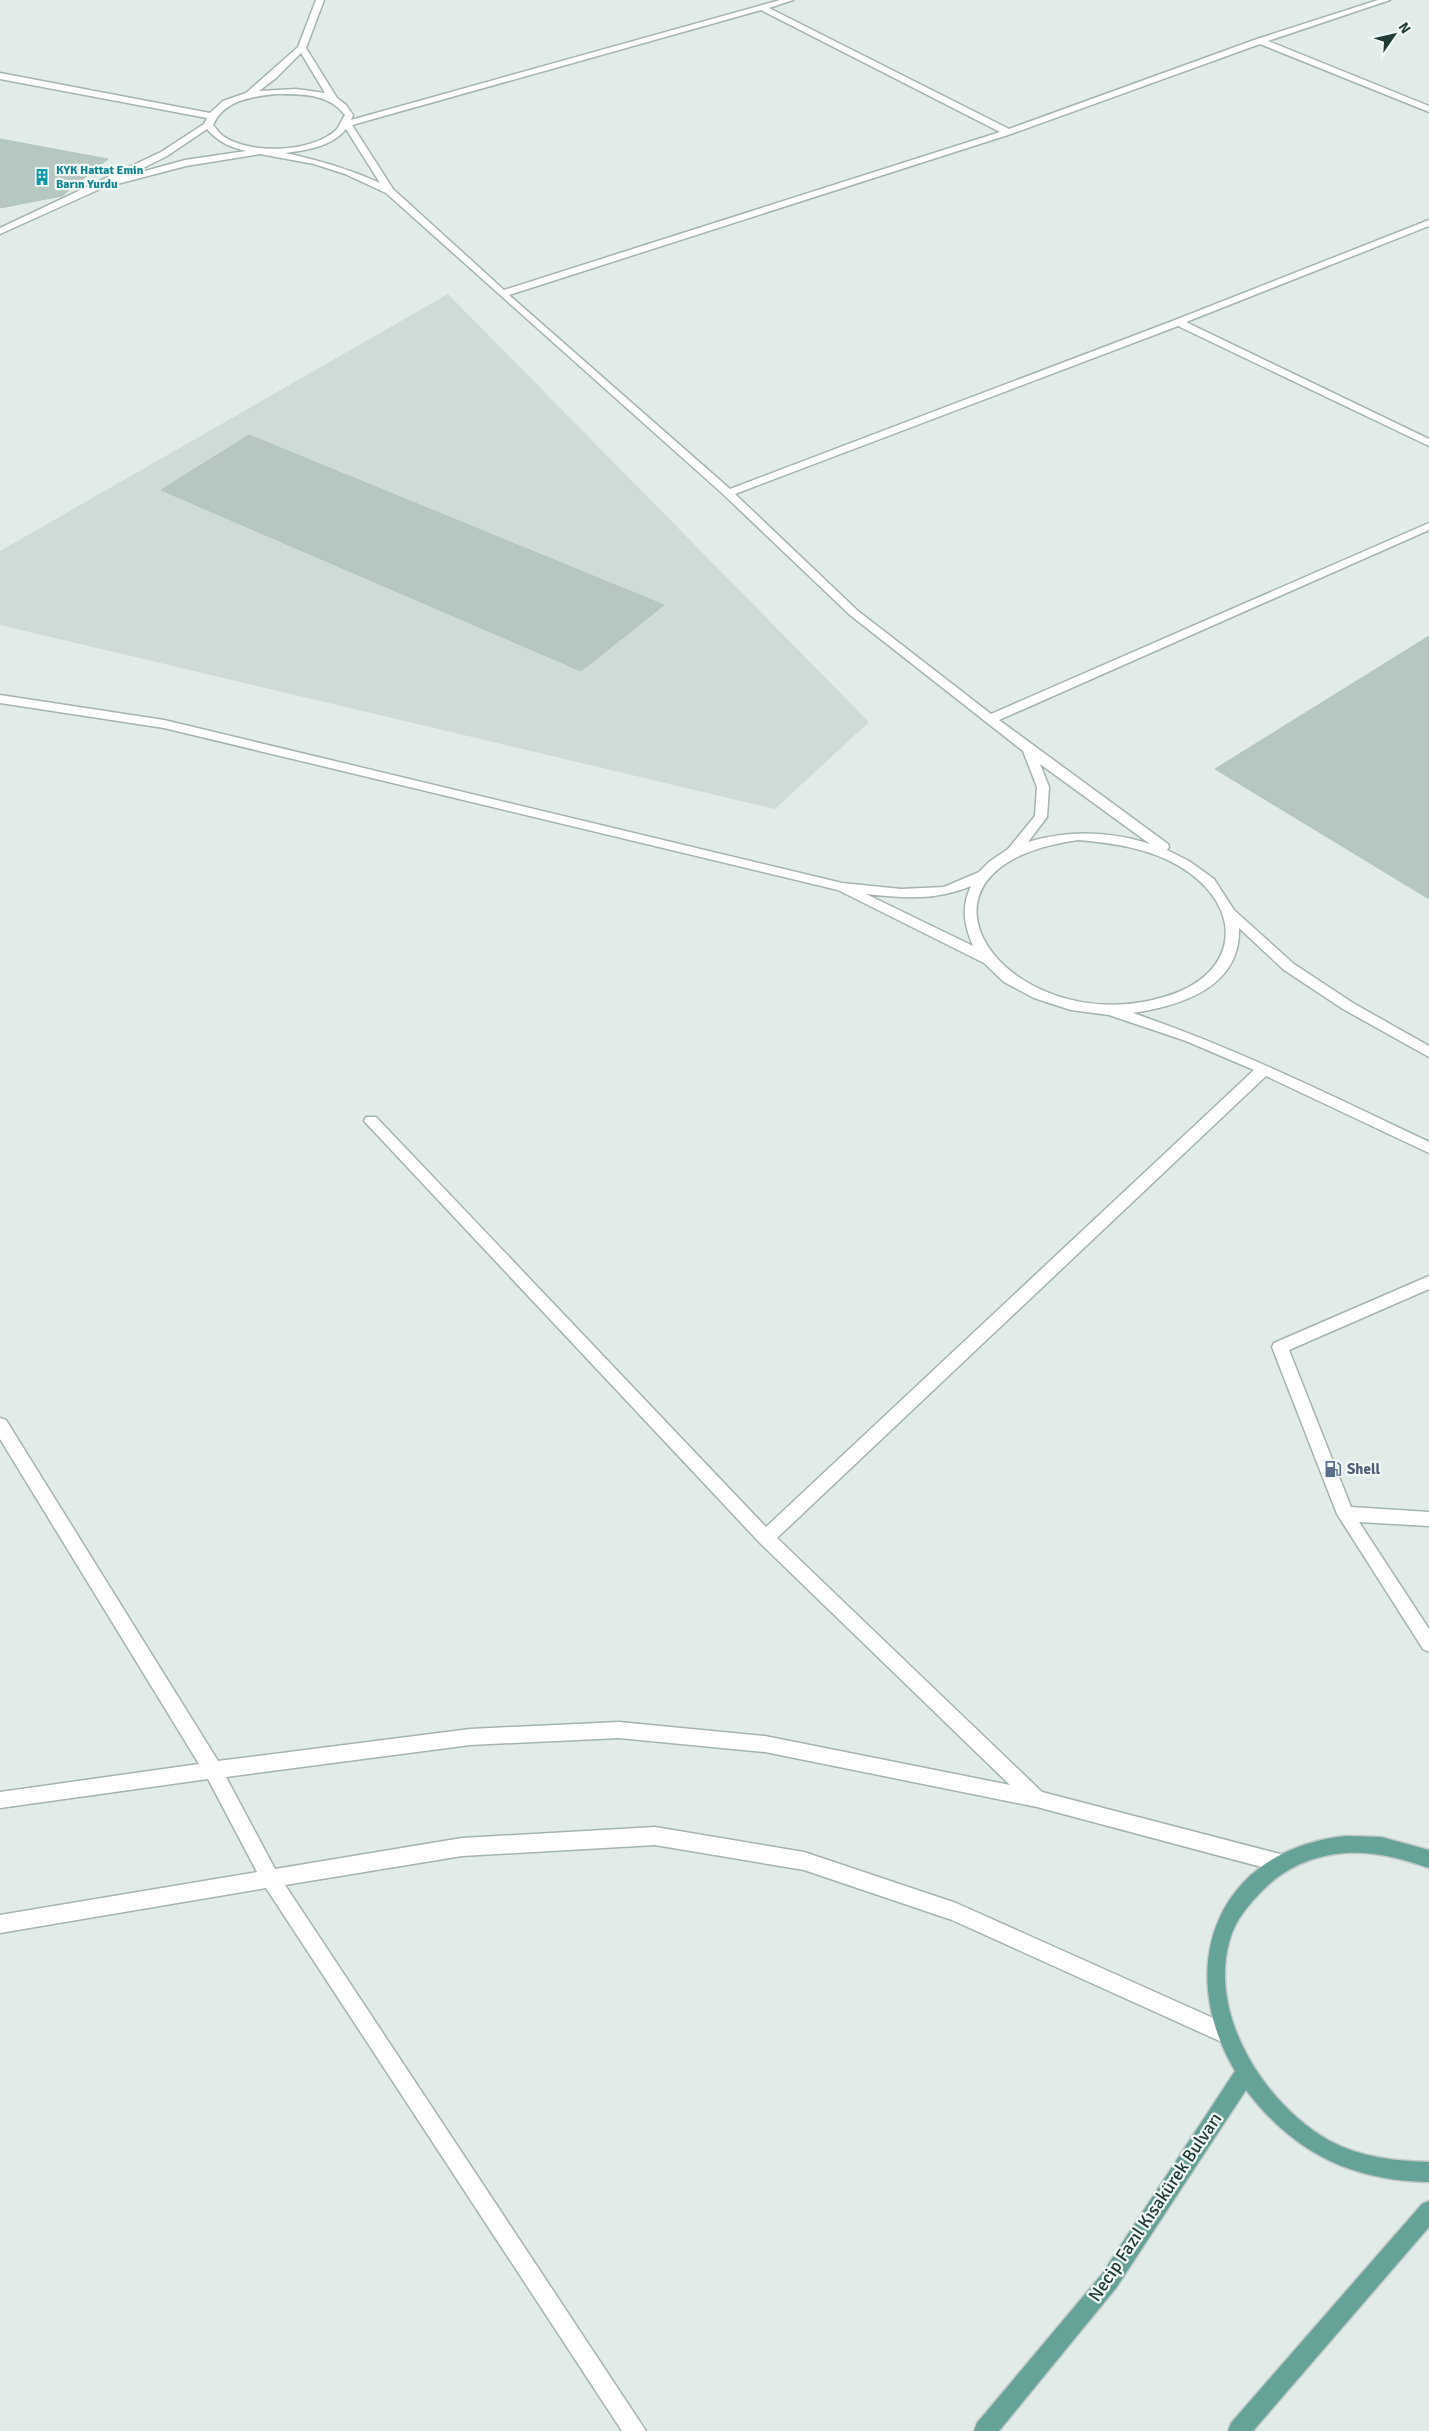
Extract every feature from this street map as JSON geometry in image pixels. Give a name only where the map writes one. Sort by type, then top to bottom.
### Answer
[{"type":"main road","points":[[1429,1858],[1374,1846],[1341,1844],[1308,1850],[1280,1863],[1253,1883],[1233,1908],[1220,1939],[1214,1973],[1216,2002],[1224,2033],[1245,2074],[1274,2110],[1311,2141],[1354,2161],[1400,2173],[1429,2172]]},
{"type":"main road","name":"Necip Fazıl Kısakürek Bulvarı","points":[[985,2431],[1109,2281],[1245,2074]]},
{"type":"main road","points":[[1239,2431],[1429,2211]]},
{"type":"street","points":[[0,231],[164,154],[210,120],[221,107],[246,96],[273,76],[302,48],[320,0]]},
{"type":"street","points":[[347,124],[789,0]]},
{"type":"street","points":[[502,294],[1008,132],[1260,41],[1386,0]]},
{"type":"street","points":[[763,8],[1008,132]]},
{"type":"street","points":[[1260,41],[1429,109]]},
{"type":"street","points":[[302,48],[333,99]]},
{"type":"street","points":[[0,76],[210,120]]},
{"type":"street","points":[[98,186],[185,163],[260,151],[282,151],[311,146],[338,134],[347,124],[349,115],[344,106],[333,99],[297,91],[275,91],[246,96]]},
{"type":"street","points":[[210,120],[213,134],[223,142],[316,162],[348,172],[389,191]]},
{"type":"street","points":[[347,124],[389,191],[502,294],[728,493],[854,613],[1028,749],[1213,884],[1230,913],[1289,967],[1348,1006],[1429,1052]]},
{"type":"street","points":[[728,493],[1178,322],[1429,223]]},
{"type":"street","points":[[1178,322],[1429,443]]},
{"type":"street","points":[[991,719],[1429,526]]},
{"type":"street","points":[[0,699],[164,724],[842,887],[900,893],[946,890],[982,876]]},
{"type":"street","points":[[1013,852],[1041,817],[1043,786],[1028,749]]},
{"type":"street","points":[[987,959],[974,938],[969,916],[972,895],[982,876],[996,863],[1013,852],[1043,841],[1078,836],[1124,840],[1150,847],[1182,861]]},
{"type":"street","points":[[842,887],[987,959],[1009,979],[1039,995],[1072,1006],[1108,1010],[1153,1006],[1192,993],[1220,970],[1233,943],[1230,913]]},
{"type":"street","points":[[1108,1010],[1191,1038],[1264,1069],[1429,1148]]},
{"type":"street","points":[[766,1538],[1264,1069]]},
{"type":"street","points":[[371,1121],[766,1538],[1037,1799]]},
{"type":"street","points":[[1429,1282],[1280,1347],[1345,1514],[1429,1644]]},
{"type":"street","points":[[0,1425],[213,1770],[270,1880],[635,2431]]},
{"type":"street","points":[[1345,1514],[1429,1519]]},
{"type":"street","points":[[0,1800],[470,1737],[619,1730],[765,1744],[1037,1799],[1280,1863]]},
{"type":"street","points":[[0,1924],[462,1847],[655,1836],[804,1861],[956,1912],[1224,2033]]},
{"type":"shaded area","points":[[448,294],[869,722],[775,809],[0,625],[0,551]]},
{"type":"building","name":"KYK Hattat Emin Barın Yurdu","points":[[0,139],[108,159],[62,196],[0,208]]},
{"type":"building","points":[[249,435],[664,605],[581,671],[161,490]]},
{"type":"building","points":[[1429,636],[1429,899],[1215,769]]},
{"type":"place","name":"KYK Hattat Emin Barın Yurdu","points":[[42,177]]},
{"type":"place","name":"Shell","points":[[1333,1469]]}]
